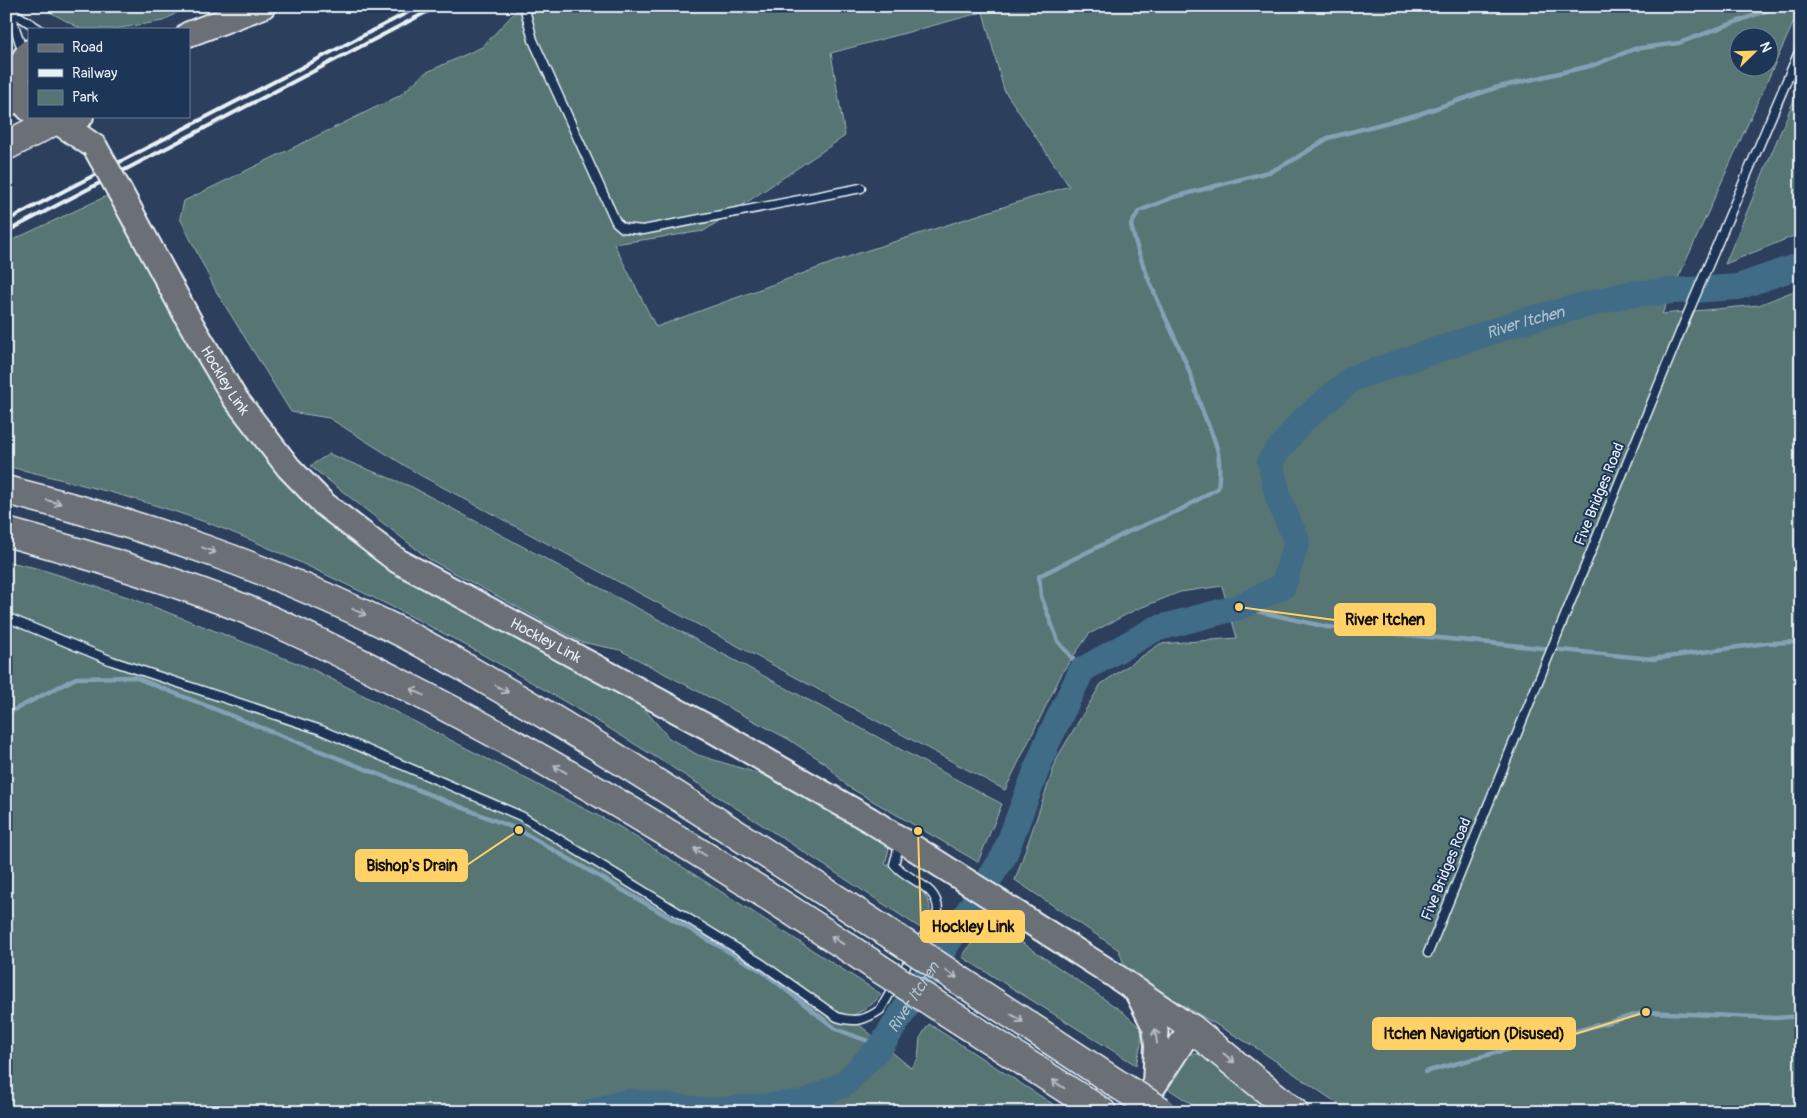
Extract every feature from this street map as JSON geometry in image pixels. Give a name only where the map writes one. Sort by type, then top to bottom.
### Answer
[{"type":"highway","points":[[6,146],[33,118]]},
{"type":"highway","points":[[6,490],[84,510],[198,545],[306,588],[401,632],[556,720],[896,938],[1119,1085],[1153,1111]]},
{"type":"highway","points":[[6,532],[110,561],[191,589],[298,633],[518,744],[686,843],[1101,1111]]},
{"type":"highway","points":[[1191,1028],[1294,1112]]},
{"type":"main road","points":[[190,34],[264,6]]},
{"type":"main road","points":[[26,54],[20,66],[28,84]]},
{"type":"main road","name":"Hockley Link","points":[[51,118],[95,146]]},
{"type":"main road","name":"Hockley Link","points":[[92,118],[95,146],[191,324],[234,397],[289,468],[324,504],[398,561],[711,729],[902,840],[1136,990],[1191,1028]]},
{"type":"main road","points":[[1136,990],[1155,1027],[1157,1044],[1153,1111]]},
{"type":"main road","points":[[1155,1085],[1191,1028]]},
{"type":"lane","points":[[524,6],[533,40],[616,222],[623,228],[643,230],[861,188]]},
{"type":"lane","points":[[8,10],[37,28]]},
{"type":"lane","points":[[8,10],[26,54]]},
{"type":"lane","name":"Five Bridges Road","points":[[1428,953],[1683,325],[1801,47]]},
{"type":"lane","points":[[6,617],[112,662],[321,730],[521,816],[762,964],[837,1018],[852,1022],[868,1018],[880,1010],[938,912],[938,904],[933,895],[894,864],[902,840]]},
{"type":"green space","points":[[39,6],[188,6],[163,21],[120,28],[79,28]]},
{"type":"green space","points":[[521,6],[1801,6],[1780,53],[1780,28],[1730,28],[1730,78],[1769,78],[1662,314],[1759,305],[1801,288],[1801,1112],[1350,1112],[1255,1047],[1127,973],[1119,950],[1015,880],[1058,756],[1101,684],[1160,644],[1237,638],[1222,586],[1180,592],[1135,610],[1089,634],[1063,671],[1005,790],[420,475],[329,418],[291,412],[216,291],[180,218],[184,201],[399,96],[425,73],[482,47]],"holes":[[[983,12],[1004,90],[1069,186],[859,253],[656,327],[614,244],[704,231],[845,136],[831,53]]]},
{"type":"green space","points":[[1801,83],[1801,233],[1725,264]]},
{"type":"green space","points":[[109,195],[197,359],[249,438],[300,493],[640,704],[669,738],[698,755],[770,777],[890,845],[885,864],[916,885],[927,899],[930,907],[929,915],[922,929],[636,745],[490,659],[415,618],[285,555],[210,524],[168,509],[76,483],[6,466],[6,243]]},
{"type":"green space","points":[[329,454],[412,487],[1002,804],[978,862],[847,786],[825,763],[788,739],[620,650],[581,642],[429,559],[310,466]]},
{"type":"green space","points":[[6,561],[40,569],[131,598],[312,669],[620,827],[881,994],[871,1005],[850,1017],[911,1068],[918,1059],[920,1038],[929,1024],[1065,1112],[6,1112]]},
{"type":"green space","points":[[988,919],[1123,1012],[1141,1029],[1142,1039],[1136,1065],[962,957]]},
{"type":"green space","points":[[1190,1054],[1208,1054],[1277,1112],[1204,1112],[1167,1088]]},
{"type":"waterway","points":[[1082,670],[1058,641],[1041,596],[1039,576],[1130,531],[1180,510],[1218,488],[1219,464],[1216,446],[1186,362],[1141,259],[1131,225],[1139,211],[1174,197],[1272,171],[1328,138],[1419,114],[1495,88],[1594,65],[1634,49],[1679,43],[1779,6]]},
{"type":"waterway","name":"River Itchen","points":[[590,1112],[628,1102],[711,1111],[803,1103],[844,1084],[881,1046],[1004,856],[1046,745],[1082,670],[1155,629],[1239,607],[1283,586],[1297,541],[1279,500],[1270,461],[1301,422],[1353,378],[1520,322],[1628,294],[1738,287],[1801,265]]},
{"type":"waterway","points":[[1239,607],[1327,627],[1653,659],[1767,643],[1801,642]]},
{"type":"waterway","points":[[6,714],[76,678],[134,677],[519,830],[762,971],[836,1029],[881,1046]]},
{"type":"waterway","points":[[1425,1072],[1646,1012],[1776,1018],[1801,1016]]},
{"type":"railway","points":[[6,221],[420,6]]},
{"type":"railway","points":[[6,232],[438,6]]},
{"type":"place","name":"River Itchen","points":[[1239,607]]},
{"type":"place","name":"Bishop's Drain","points":[[519,830]]},
{"type":"place","name":"Hockley Link","points":[[918,831]]},
{"type":"place","name":"Itchen Navigation (Disused)","points":[[1646,1012]]}]
